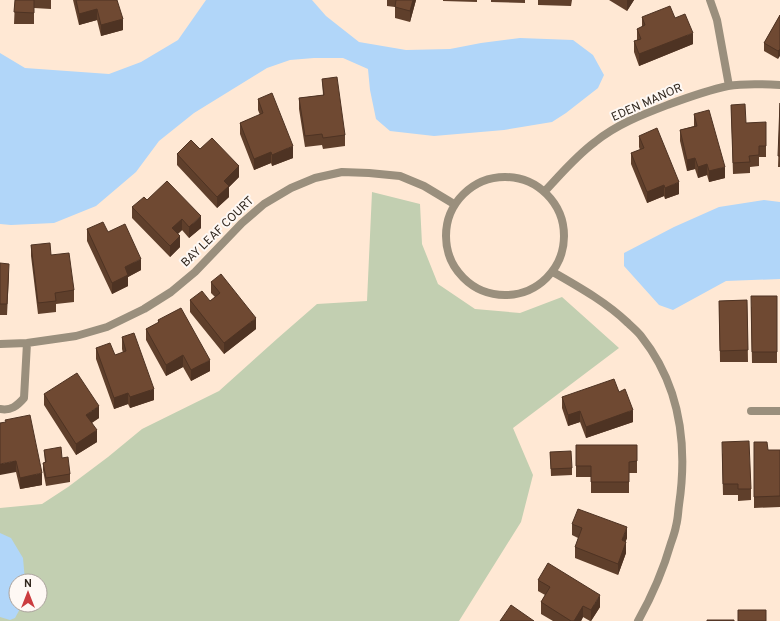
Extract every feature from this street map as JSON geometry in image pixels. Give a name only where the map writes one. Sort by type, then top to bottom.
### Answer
[{"type":"street","points":[[710,0],[717,20],[729,86]]},
{"type":"street","name":"EDEN MANOR","points":[[545,191],[575,158],[596,141],[624,123],[695,95],[729,86],[763,84],[780,85]]},
{"type":"street","name":"BAY LEAF COURT","points":[[0,344],[27,343],[76,336],[107,327],[144,309],[171,292],[195,272],[242,223],[264,204],[291,188],[315,178],[342,172],[400,176],[424,186],[454,204]]},
{"type":"street","points":[[505,177],[520,178],[532,182],[545,191],[556,205],[562,218],[565,233],[563,250],[553,272],[543,282],[530,290],[514,294],[498,295],[485,292],[471,284],[459,273],[453,263],[447,247],[446,233],[454,204],[468,190],[479,183],[505,177]]},
{"type":"street","points":[[553,272],[582,288],[618,314],[640,334],[658,360],[671,389],[680,422],[683,458],[681,493],[676,526],[665,563],[651,597],[638,621]]},
{"type":"street","points":[[0,409],[5,410],[13,408],[24,398],[27,343]]},
{"type":"street","points":[[751,411],[780,410]]},
{"type":"green space","points":[[372,192],[420,204],[422,244],[438,284],[475,309],[520,313],[562,297],[619,348],[513,428],[533,475],[521,522],[459,621],[0,621],[0,508],[42,504],[68,487],[108,457],[142,429],[219,391],[317,304],[367,301]]},
{"type":"water","points":[[206,0],[312,0],[326,16],[359,42],[406,50],[450,49],[520,38],[573,40],[593,55],[604,75],[598,88],[552,122],[504,130],[434,136],[390,131],[376,119],[370,90],[368,69],[343,58],[290,60],[267,68],[194,113],[159,141],[136,172],[96,206],[54,223],[11,225],[0,224],[0,53],[25,68],[109,74],[141,62],[178,40]]},
{"type":"water","points":[[764,200],[780,202],[780,279],[726,281],[673,310],[659,305],[624,266],[624,253],[674,227],[719,207]]},
{"type":"water","points":[[0,533],[11,538],[23,558],[24,573],[8,573],[8,613],[18,613],[15,618],[10,620],[0,617]]},
{"type":"building","points":[[15,0],[34,0],[34,13],[14,12]]},
{"type":"building","points":[[76,0],[117,0],[123,19],[101,25],[97,9],[79,14]]},
{"type":"building","points":[[396,0],[413,0],[410,11],[395,7]]},
{"type":"building","points":[[670,6],[675,18],[685,14],[693,33],[639,54],[634,41],[641,39],[637,29],[645,25],[642,17]]},
{"type":"building","points":[[780,15],[780,49],[778,51],[764,43]]},
{"type":"building","points":[[337,77],[345,135],[323,138],[322,134],[305,136],[299,98],[324,95],[322,79]]},
{"type":"building","points":[[272,93],[293,146],[272,155],[271,152],[254,159],[240,123],[263,113],[258,99]]},
{"type":"building","points":[[780,103],[780,156],[778,156]]},
{"type":"building","points":[[745,104],[746,123],[766,122],[766,146],[759,146],[759,155],[749,156],[750,162],[733,163],[731,105]]},
{"type":"building","points":[[709,110],[725,167],[709,171],[707,164],[698,167],[695,158],[687,160],[680,130],[697,126],[694,114]]},
{"type":"building","points":[[657,128],[679,182],[665,188],[664,185],[647,192],[631,153],[644,148],[639,136]]},
{"type":"building","points":[[212,138],[239,166],[224,181],[229,186],[217,197],[177,154],[191,140],[200,149]]},
{"type":"building","points":[[167,181],[201,216],[189,227],[182,219],[172,228],[180,236],[170,246],[132,207],[144,197],[147,200]]},
{"type":"building","points":[[103,222],[108,232],[125,224],[141,259],[125,267],[128,275],[112,283],[87,229]]},
{"type":"building","points":[[50,243],[51,255],[69,253],[74,290],[55,293],[56,301],[38,303],[31,245]]},
{"type":"building","points":[[0,263],[9,264],[7,304],[0,304]]},
{"type":"building","points":[[221,274],[256,318],[224,343],[190,300],[202,291],[210,301],[220,293],[211,282]]},
{"type":"building","points":[[751,296],[777,296],[777,352],[752,352]]},
{"type":"building","points":[[747,300],[748,350],[720,351],[719,301]]},
{"type":"building","points":[[181,308],[210,360],[191,370],[183,355],[166,365],[146,329],[159,322],[158,320]]},
{"type":"building","points":[[134,333],[154,389],[130,397],[128,393],[114,398],[96,348],[110,343],[115,355],[126,351],[122,337]]},
{"type":"building","points":[[77,373],[99,406],[86,415],[97,430],[76,444],[44,394]]},
{"type":"building","points":[[614,379],[619,392],[625,389],[633,410],[586,427],[580,411],[568,415],[562,397]]},
{"type":"building","points":[[30,415],[42,473],[20,478],[16,461],[0,464],[0,423],[6,422],[5,420]]},
{"type":"building","points":[[749,441],[751,489],[738,489],[738,484],[723,484],[722,442]]},
{"type":"building","points":[[754,442],[767,442],[768,450],[780,450],[780,496],[754,497]]},
{"type":"building","points":[[576,445],[637,445],[637,461],[629,462],[629,482],[591,482],[591,466],[576,466]]},
{"type":"building","points":[[61,447],[62,458],[68,457],[70,474],[46,478],[43,463],[46,462],[44,450]]},
{"type":"building","points":[[571,451],[572,468],[551,469],[550,452]]},
{"type":"building","points":[[578,509],[627,527],[622,540],[626,542],[618,564],[575,547],[582,528],[572,524]]},
{"type":"building","points":[[548,563],[600,595],[591,610],[583,606],[574,621],[571,621],[541,602],[550,587],[538,580]]},
{"type":"building","points":[[511,605],[534,621],[500,621]]},
{"type":"building","points":[[738,610],[766,610],[766,621],[738,621]]},
{"type":"building","points":[[734,620],[734,621],[707,621]]}]
